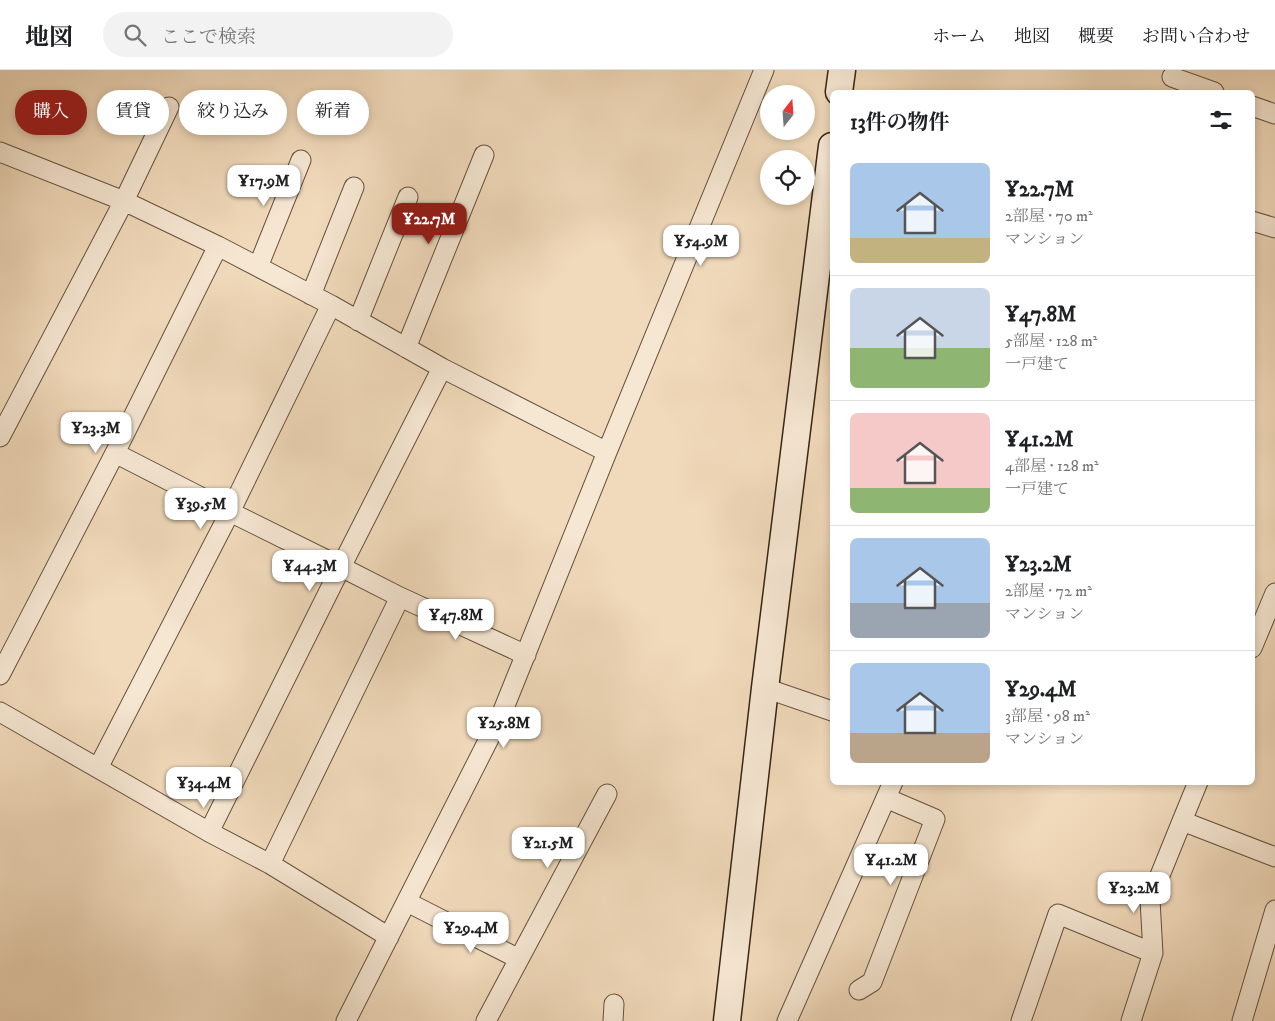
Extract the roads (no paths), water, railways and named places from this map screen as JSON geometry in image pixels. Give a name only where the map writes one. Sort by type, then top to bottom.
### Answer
[{"type":"street","points":[[346,1021],[502,713],[764,70]]},
{"type":"street","points":[[839,90],[842,70]]},
{"type":"street","points":[[1171,80],[1207,90]]},
{"type":"street","points":[[1255,107],[1275,114]]},
{"type":"street","points":[[0,436],[124,201],[156,135]]},
{"type":"street","points":[[0,152],[124,201],[218,246],[358,320],[442,368],[607,452]]},
{"type":"street","points":[[406,348],[484,155]]},
{"type":"street","points":[[258,267],[301,160]]},
{"type":"street","points":[[727,1021],[765,688],[830,162]]},
{"type":"street","points":[[311,295],[354,187]]},
{"type":"street","points":[[358,320],[408,197]]},
{"type":"street","points":[[1255,222],[1275,228]]},
{"type":"street","points":[[0,675],[115,453],[218,246]]},
{"type":"street","points":[[98,768],[230,512],[331,306]]},
{"type":"street","points":[[210,832],[442,368]]},
{"type":"street","points":[[115,453],[400,597],[526,655]]},
{"type":"street","points":[[1255,641],[1275,593]]},
{"type":"street","points":[[270,864],[400,597]]},
{"type":"street","points":[[765,688],[830,709]]},
{"type":"street","points":[[0,712],[210,832],[270,864],[389,937]]},
{"type":"street","points":[[1131,1021],[1153,953],[1150,900],[1197,785]]},
{"type":"street","points":[[787,1021],[889,790],[935,819],[872,982],[859,990]]},
{"type":"street","points":[[486,1021],[606,794]]},
{"type":"street","points":[[1182,821],[1275,857]]},
{"type":"street","points":[[407,902],[519,959]]},
{"type":"street","points":[[1242,1021],[1275,910]]},
{"type":"street","points":[[1021,1021],[1058,914],[1153,953]]}]
